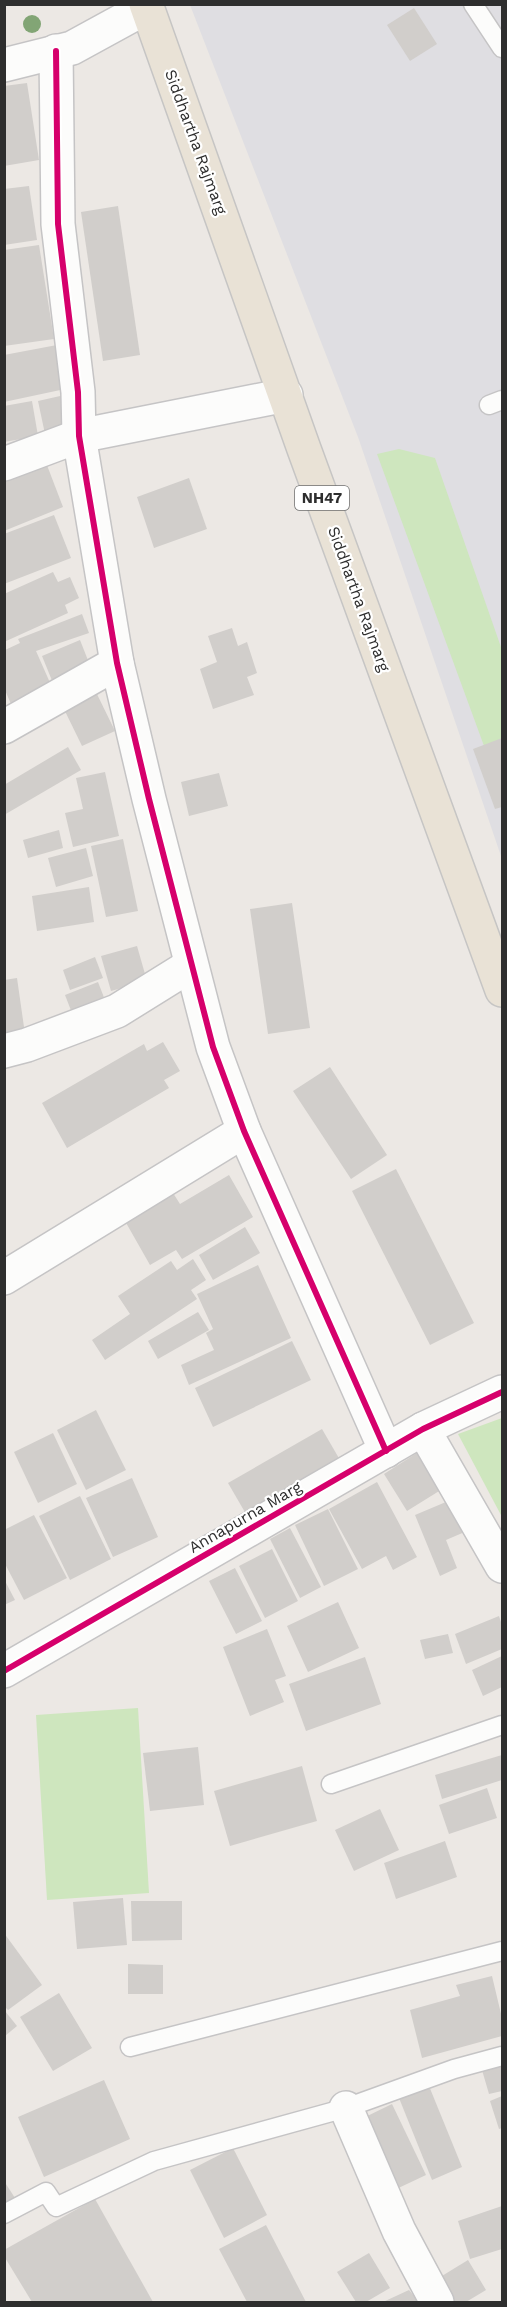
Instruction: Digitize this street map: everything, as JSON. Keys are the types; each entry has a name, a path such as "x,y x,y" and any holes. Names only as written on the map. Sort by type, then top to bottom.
{"highway":[{"name":"Siddhartha Rajmarg","path":"147,6 502,990"}],"street":[{"path":"4,65 72,48 147,6"},
{"path":"56,51 58,224 78,392 79,436 117,663 190,965 213,1047 244,1131 386,1451"},
{"path":"4,464 79,436 286,395"},
{"path":"4,727 117,663"},
{"path":"4,1051 27,1045 117,1011 190,965"},
{"path":"4,1278 244,1131"},
{"name":"Annapurna Marg","path":"4,1671 423,1429 502,1392"},
{"path":"423,1429 502,1566"},
{"path":"346,2108 399,2231 437,2302"}],"lane":[{"path":"473,4 502,48"},
{"path":"331,1784 502,1725"},
{"path":"130,2047 502,1951"},
{"path":"4,2214 46,2192 56,2206 154,2161 346,2108 454,2069 502,2056"}],"shaded area":[{"path":"190,5 502,5 502,859 358,437"}],"green space":[{"path":"399,449 435,458 502,650 502,795 377,454"},
{"path":"502,1418 502,1517 458,1434"},
{"path":"138,1708 149,1893 47,1900 36,1715"}],"building":[{"path":"414,8 437,44 410,61 387,25"},
{"path":"27,83 39,160 4,166 4,86"},
{"path":"29,186 37,240 4,245 4,189"},
{"path":"118,206 140,355 103,361 81,212"},
{"path":"39,245 54,339 4,346 4,250"},
{"path":"57,345 65,389 4,402 4,355"},
{"path":"69,394 77,427 45,434 38,401"},
{"path":"32,401 38,436 4,442 4,406"},
{"path":"45,460 63,507 4,531 4,477"},
{"path":"189,478 207,529 154,548 137,497"},
{"path":"54,515 71,558 4,584 4,534"},
{"path":"53,572 58,582 70,577 79,598 65,605 68,613 4,642 4,594"},
{"path":"82,614 89,633 36,651 51,685 11,704 5,690 5,650 20,643 18,639"},
{"path":"232,628 238,646 247,642 257,673 247,677 254,695 213,709 200,669 217,662 208,636"},
{"path":"80,640 93,673 55,688 42,656"},
{"path":"94,688 115,731 82,746 61,703"},
{"path":"502,738 502,807 495,809 473,749"},
{"path":"68,747 81,770 4,815 4,785"},
{"path":"105,772 119,836 73,847 65,813 83,809 76,778"},
{"path":"219,773 228,806 189,816 181,782"},
{"path":"59,830 63,848 28,858 23,840"},
{"path":"123,839 138,911 106,917 91,846"},
{"path":"86,848 93,876 56,887 48,858"},
{"path":"89,887 94,922 37,931 32,896"},
{"path":"292,903 310,1028 268,1034 250,909"},
{"path":"137,946 147,981 111,991 101,956"},
{"path":"95,957 103,978 70,990 63,970"},
{"path":"17,978 25,1034 4,1037 4,980"},
{"path":"98,982 105,1000 72,1013 65,995"},
{"path":"163,1042 180,1071 164,1080 169,1088 67,1148 42,1103 144,1044 147,1051"},
{"path":"330,1067 387,1155 351,1179 293,1091"},
{"path":"396,1169 474,1323 430,1345 352,1191"},
{"path":"229,1175 253,1217 182,1259 176,1250 150,1265 125,1221 173,1193 180,1204"},
{"path":"245,1227 260,1253 213,1280 199,1255"},
{"path":"193,1259 206,1280 191,1290 197,1299 105,1360 92,1340 130,1314 118,1296 171,1261 177,1270"},
{"path":"258,1265 291,1338 189,1385 181,1365 214,1350 206,1333 213,1329 197,1294"},
{"path":"198,1312 209,1330 158,1359 148,1341"},
{"path":"292,1341 311,1380 213,1427 195,1388"},
{"path":"96,1410 126,1470 86,1490 57,1430"},
{"path":"322,1429 340,1460 246,1514 228,1483"},
{"path":"53,1433 77,1484 38,1503 14,1452"},
{"path":"420,1451 444,1488 407,1511 384,1474"},
{"path":"132,1478 158,1537 113,1557 86,1498"},
{"path":"377,1482 417,1557 393,1570 386,1556 362,1569 329,1509"},
{"path":"80,1496 111,1559 70,1580 39,1516"},
{"path":"453,1499 467,1531 446,1540 457,1568 440,1576 415,1515"},
{"path":"328,1509 358,1569 324,1586 295,1525"},
{"path":"34,1515 67,1578 24,1600 4,1562 4,1530"},
{"path":"290,1528 321,1587 300,1598 270,1539"},
{"path":"272,1549 298,1601 265,1618 239,1566"},
{"path":"235,1568 262,1621 236,1634 209,1581"},
{"path":"4,1579 15,1600 4,1605"},
{"path":"338,1602 359,1648 308,1672 287,1626"},
{"path":"499,1616 502,1625 502,1649 466,1664 455,1634"},
{"path":"267,1629 286,1676 275,1680 284,1702 250,1716 223,1647"},
{"path":"448,1634 453,1653 425,1659 420,1640"},
{"path":"502,1656 502,1687 483,1696 472,1670"},
{"path":"365,1657 381,1704 306,1731 289,1684"},
{"path":"198,1747 204,1805 150,1811 143,1753"},
{"path":"502,1755 502,1780 442,1799 435,1775"},
{"path":"302,1766 317,1821 230,1846 214,1791"},
{"path":"487,1788 497,1818 449,1834 439,1805"},
{"path":"380,1809 399,1850 354,1871 335,1830"},
{"path":"445,1841 457,1877 396,1899 384,1863"},
{"path":"123,1898 127,1945 77,1949 73,1902"},
{"path":"131,1901 182,1901 182,1940 132,1941"},
{"path":"4,1933 42,1985 8,2010 4,2006"},
{"path":"128,1964 163,1965 163,1994 128,1994"},
{"path":"492,1976 502,2018 502,2036 422,2058 410,2010 460,1996 456,1985"},
{"path":"59,1993 92,2048 53,2071 20,2017"},
{"path":"5,2011 17,2026 5,2036"},
{"path":"502,2065 502,2091 489,2094 482,2070"},
{"path":"104,2080 130,2139 44,2177 18,2117"},
{"path":"429,2086 462,2167 432,2180 399,2098"},
{"path":"502,2096 502,2128 499,2129 490,2101"},
{"path":"392,2104 426,2175 390,2192 357,2121"},
{"path":"233,2148 267,2215 224,2238 190,2170"},
{"path":"4,2181 15,2198 4,2204"},
{"path":"95,2199 153,2302 32,2302 4,2256 4,2250"},
{"path":"502,2206 502,2249 470,2259 458,2221"},
{"path":"266,2225 306,2302 247,2302 219,2249"},
{"path":"369,2253 390,2288 366,2302 356,2302 337,2272"},
{"path":"468,2260 486,2290 466,2302 451,2302 437,2279"},
{"path":"409,2290 419,2302 383,2302"}],"cycle path":[{"path":"56,51 58,224 78,392 79,436 117,663 149,799 213,1047 244,1131 386,1451"},
{"path":"4,1671 423,1429 502,1392"}]}
